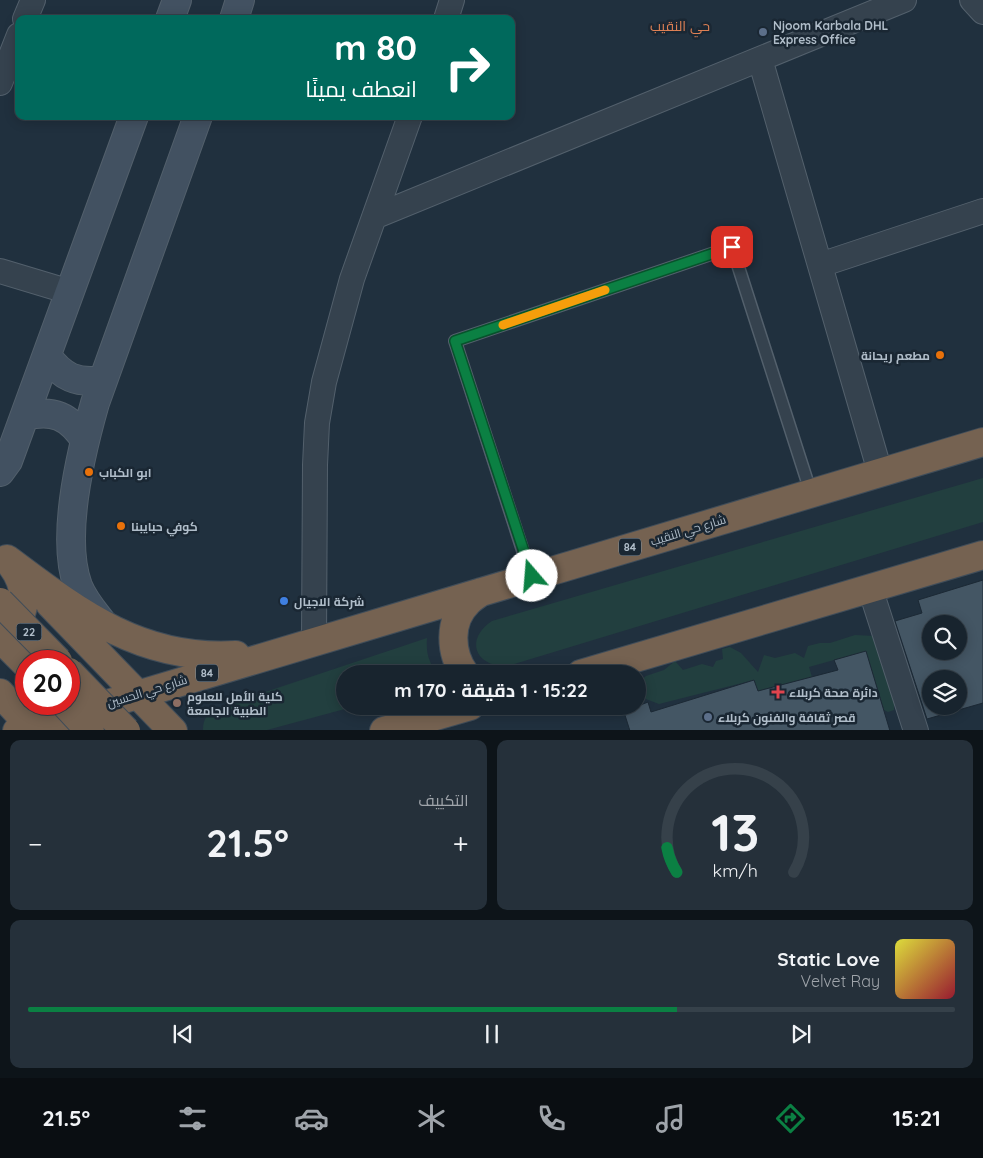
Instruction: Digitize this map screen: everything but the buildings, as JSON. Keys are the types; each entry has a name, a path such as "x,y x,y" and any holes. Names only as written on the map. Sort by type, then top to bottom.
{"highway":[{"name":"شارع حي النقيب","path":"277,652 983,442"},
{"path":"612,665 983,554"},
{"path":"3,556 51,592 104,625 142,643 180,653 220,656 277,652"},
{"path":"0,637 18,618 24,597 20,576 3,556"},
{"path":"3,556 173,730"},
{"path":"460,665 455,656 452,637 457,619 467,603 482,591"},
{"name":"22","path":"0,602 47,650"},
{"name":"22","path":"0,637 15,653"},
{"name":"شارع حي الحسين","path":"28,729 277,652"},
{"path":"80,683 126,730"},
{"path":"0,693 28,729"},
{"path":"76,715 90,730"},
{"path":"384,730 438,715"}],"main road":[{"path":"171,15 177,0"},
{"path":"235,15 240,0"},
{"path":"0,472 8,461 25,416 133,120"},
{"path":"104,625 81,593 74,575 72,553 74,505 84,440 197,120"},
{"path":"47,356 55,367 65,375 90,382 104,380"},
{"path":"25,416 39,413 60,416 77,428 84,440"}],"street":[{"path":"27,15 33,0"},
{"path":"447,15 452,0"},
{"path":"374,218 904,0"},
{"path":"972,0 983,12"},
{"path":"0,83 15,45"},
{"path":"760,59 880,472"},
{"path":"314,641 315,465 317,423 324,382 352,279 409,120"},
{"path":"820,265 983,211"},
{"path":"0,271 70,292"},
{"path":"870,588 916,730"}],"lane":[{"path":"532,576 455,341 732,247 811,493"}],"green space":[{"path":"983,478 983,522 511,665 490,663 483,659 478,652 476,645 478,637 483,629 492,621"},
{"path":"855,635 874,636 894,699 894,710 888,712 884,710 866,651 809,667 812,677 758,691 754,680 659,704 646,699 646,676 664,670 675,661 683,670 702,664 713,667 716,661 723,659 722,649 730,647 741,653 758,672 764,655 775,658 795,653 804,658 808,646 830,643"},
{"path":"427,638 428,657 432,665 346,665"},
{"path":"336,668 336,711 267,730 203,730 207,717 217,708"}],"slow traffic":[{"path":"503,325 605,290"}],"place":[{"name":"Njoom Karbala DHL Express Office","path":"763,32"},
{"name":"مطعم ريحانة","path":"940,355"},
{"name":"ابو الكباب","path":"89,472"},
{"name":"كوفي حبايبنا","path":"121,526"},
{"name":"شركة الاجيال","path":"284,601"},
{"name":"دائرة صحة كربلاء","path":"778,692"},
{"name":"كلية الأمل للعلوم الطبية الجامعة","path":"177,703"},
{"name":"قصر ثقافة والفنون كربلاء","path":"708,717"}],"district":[{"name":"حي النقيب","path":"680,26"}],"route":[{"path":"532,576 455,341 732,247"}]}
